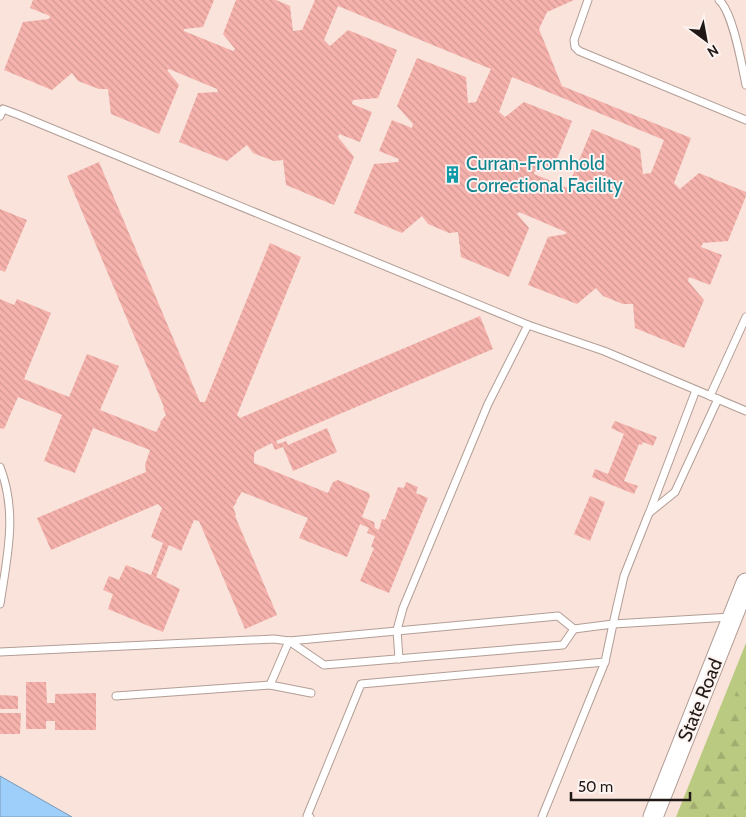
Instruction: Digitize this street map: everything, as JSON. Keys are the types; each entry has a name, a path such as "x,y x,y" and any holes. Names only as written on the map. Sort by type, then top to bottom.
{"main road":[{"name":"State Road","path":"653,817 746,583"}],"lane":[{"path":"588,0 574,40 575,47 579,51 746,120"},
{"path":"719,0 726,9 744,63 746,85"},
{"path":"1,111 528,325 604,351 746,411"},
{"path":"710,396 746,317"},
{"path":"399,659 397,630 403,608 472,440 496,387 528,325"},
{"path":"542,817 605,662 624,576 650,513 696,390"},
{"path":"650,513 675,492 718,399"},
{"path":"0,467 8,492 11,533 0,604"},
{"path":"0,652 274,639 289,641 558,616 574,629"},
{"path":"289,641 324,665 562,645 574,629 613,624 733,617"},
{"path":"270,684 289,641"},
{"path":"310,817 307,816 360,684 605,662"},
{"path":"116,696 270,684 311,693"}],"green space":[{"path":"746,643 746,817 676,817"},
{"path":"746,668 746,817 685,817"}],"water":[{"path":"0,776 72,817 0,817"}],"building":[{"name":"Curran-Fromhold Correctional Facility","path":"33,0 214,0 203,27 184,29 184,31 233,51 235,49 223,34 236,0 276,0 290,6 293,31 302,30 315,0 574,0 547,12 539,29 562,86 691,138 674,183 680,189 699,173 746,192 746,196 728,241 703,243 701,247 722,255 710,285 689,277 688,281 704,300 684,348 635,328 633,304 623,304 603,296 596,288 577,304 528,285 548,237 566,234 566,232 519,212 517,214 529,228 509,277 461,257 458,232 449,233 428,224 422,216 402,233 354,213 374,164 398,162 399,159 379,151 392,120 412,128 413,124 397,106 417,58 466,77 468,103 476,102 491,69 338,6 324,40 330,46 348,30 397,50 378,98 353,100 352,104 372,112 360,142 339,134 338,137 354,157 334,205 286,185 283,160 274,161 253,153 247,145 227,161 179,142 198,93 218,92 217,89 169,69 167,70 179,85 159,134 111,114 108,89 99,89 78,81 72,73 52,90 4,70 23,22 49,19 50,16 30,8","holes":["512,77 664,140 651,173 643,174 640,149 592,129 572,177 584,192 583,194 534,174 534,172 553,169 572,121 524,102 505,117 499,112"]},
{"path":"99,162 200,402 205,402 270,243 301,257 237,415 240,418 480,316 493,349 276,441 278,444 286,441 288,445 327,428 337,452 293,471 283,447 275,450 272,443 256,451 254,454 254,463 328,493 333,482 338,480 369,493 370,496 362,517 374,522 375,528 379,530 382,519 385,520 398,487 404,488 406,482 418,487 416,493 428,498 389,593 360,581 374,548 371,547 375,536 367,533 369,528 360,524 347,557 299,538 308,518 242,492 233,507 235,516 277,615 245,629 199,521 194,520 181,551 169,545 156,577 180,589 163,632 108,609 113,594 103,590 109,576 119,580 126,565 151,575 163,543 151,537 162,508 158,504 51,550 37,518 146,472 145,465 150,450 93,428 75,473 44,461 62,415 18,397 4,429 0,428 0,299 14,305 17,299 51,313 24,379 69,397 87,354 119,366 100,410 156,432 160,422 166,415 67,176"},
{"path":"0,209 27,220 5,272 0,270"},
{"path":"615,421 657,437 653,446 643,442 642,445 639,444 624,481 638,486 634,494 592,477 595,469 608,474 624,434 611,428"},
{"path":"590,496 605,502 590,541 574,534"},
{"path":"26,682 46,682 47,703 55,703 55,694 96,693 96,730 55,730 55,721 46,721 46,729 26,729"},
{"path":"0,695 18,696 18,709 0,709"},
{"path":"0,713 21,713 20,734 0,734"}],"place":[{"name":"Curran-Fromhold Correctional Facility","path":"452,174"}]}
